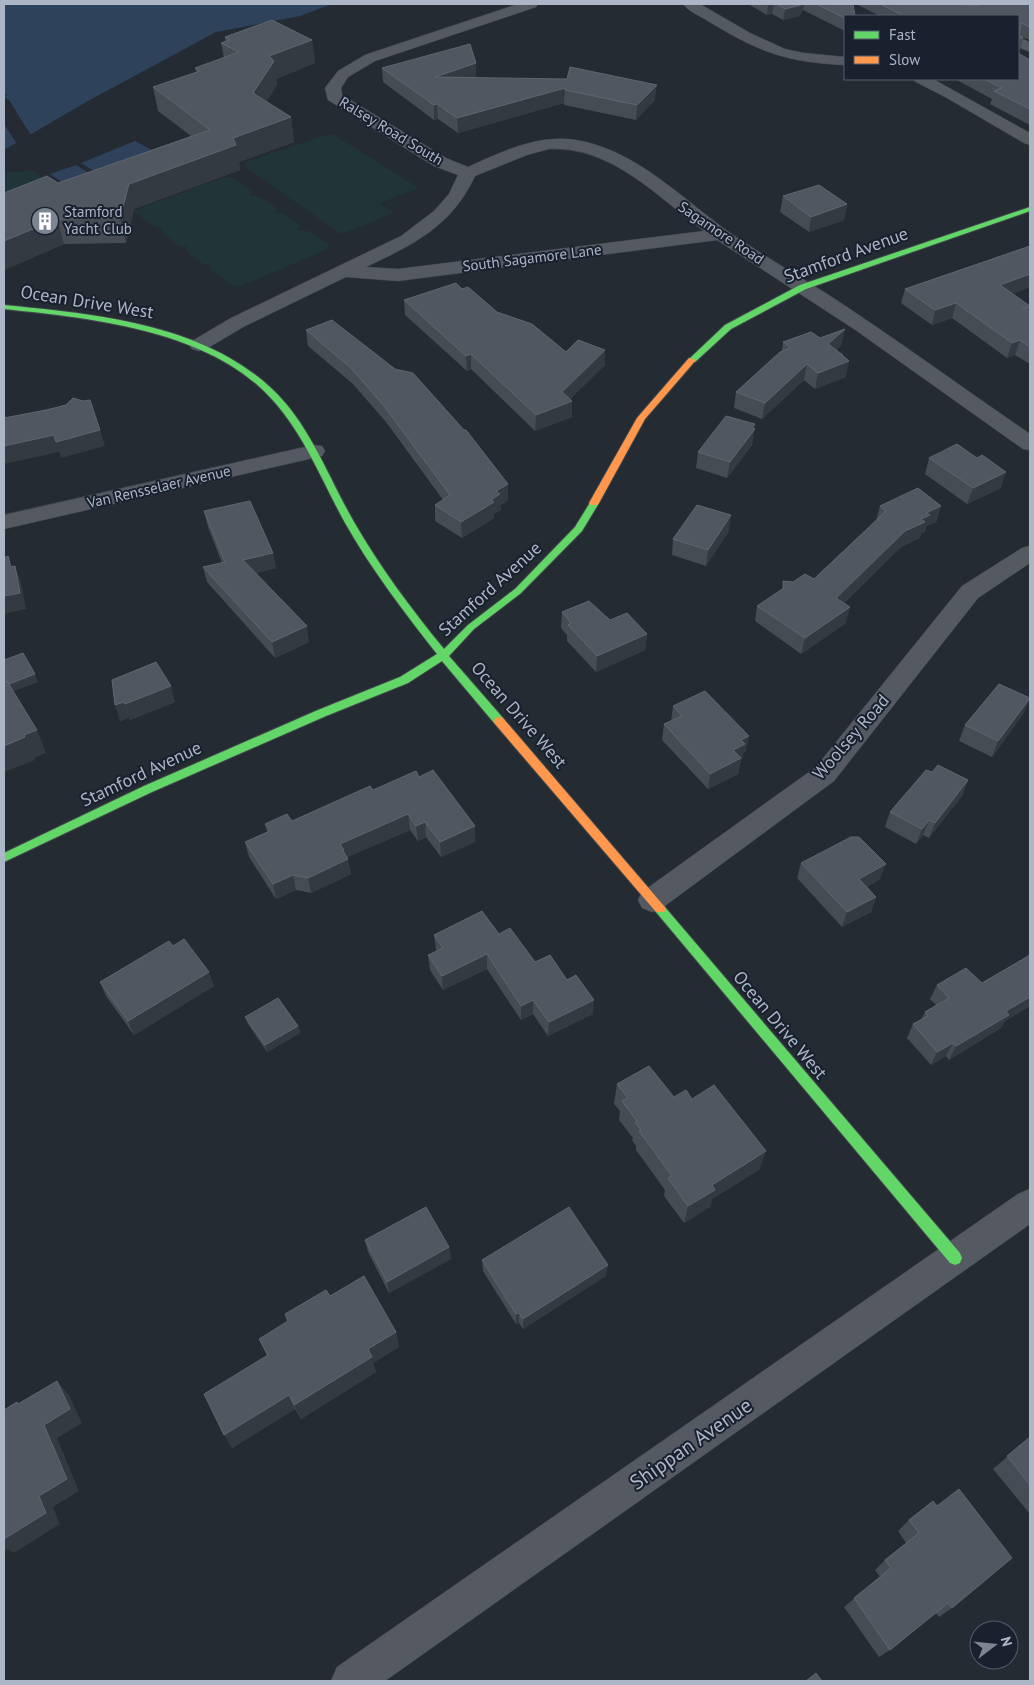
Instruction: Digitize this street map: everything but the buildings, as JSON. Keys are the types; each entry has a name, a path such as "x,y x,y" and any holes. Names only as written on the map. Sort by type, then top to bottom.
{"street":[{"name":"Ralsey Road South","path":"468,173 440,162 334,97 333,88 343,74 370,58 531,4"},
{"path":"690,4 760,44 780,52 803,57 844,61"},
{"path":"1019,42 1030,48"},
{"path":"923,80 952,94 1030,140"},
{"name":"Sagamore Road","path":"468,173 536,147 557,143 575,144 600,150 623,163 720,234 803,287 1030,444"},
{"path":"199,345 238,322 407,240 440,215 456,196 468,173"},
{"name":"Stamford Avenue","path":"4,858 148,789 322,713 404,680 444,655 471,627 518,591 579,529 641,418 688,363 728,327 803,287 1030,209"},
{"name":"South Sagamore Lane","path":"344,271 398,275 720,234"},
{"name":"Ocean Drive West","path":"4,306 108,320 156,331 199,345 237,366 264,387 288,412 314,451 361,542 444,655 955,1258"},
{"name":"Van Rensselaer Avenue","path":"4,522 314,451"},
{"name":"Woolsey Road","path":"652,900 825,774 970,592 1030,553"},
{"name":"Shippan Avenue","path":"351,1681 1030,1205"}],"green space":[{"path":"326,135 334,135 419,188 380,203 394,213 341,234 244,166 246,162"},
{"path":"33,170 40,176 81,192 4,220 4,173"},
{"path":"222,178 233,178 252,192 250,196 259,196 276,208 275,213 283,213 300,225 299,230 308,231 329,245 326,250 241,286 231,285 210,269 211,265 203,264 186,251 187,246 179,246 162,232 163,228 155,227 133,211"}],"water":[{"path":"4,4 332,4 300,16 216,32 88,101 4,150"},
{"path":"135,141 159,154 104,177 81,163"},
{"path":"76,165 98,179 72,189 50,174"}],"pier":[{"path":"4,97 9,100 32,137 22,143 17,144 4,124"}],"traffic: fast":[{"path":"692,360 728,327 803,287 1030,209"},
{"path":"4,307 100,319 162,333 221,357 249,374 268,390 300,430 361,542 409,612 499,721"},
{"path":"4,858 148,789 322,713 404,680 444,655 471,627 518,591 579,529 594,503"},
{"path":"660,909 955,1258"}],"traffic: slow":[{"path":"594,503 641,418 692,360"},
{"path":"499,721 660,909"}],"place":[{"name":"Stamford Yacht Club","path":"45,221"}]}
